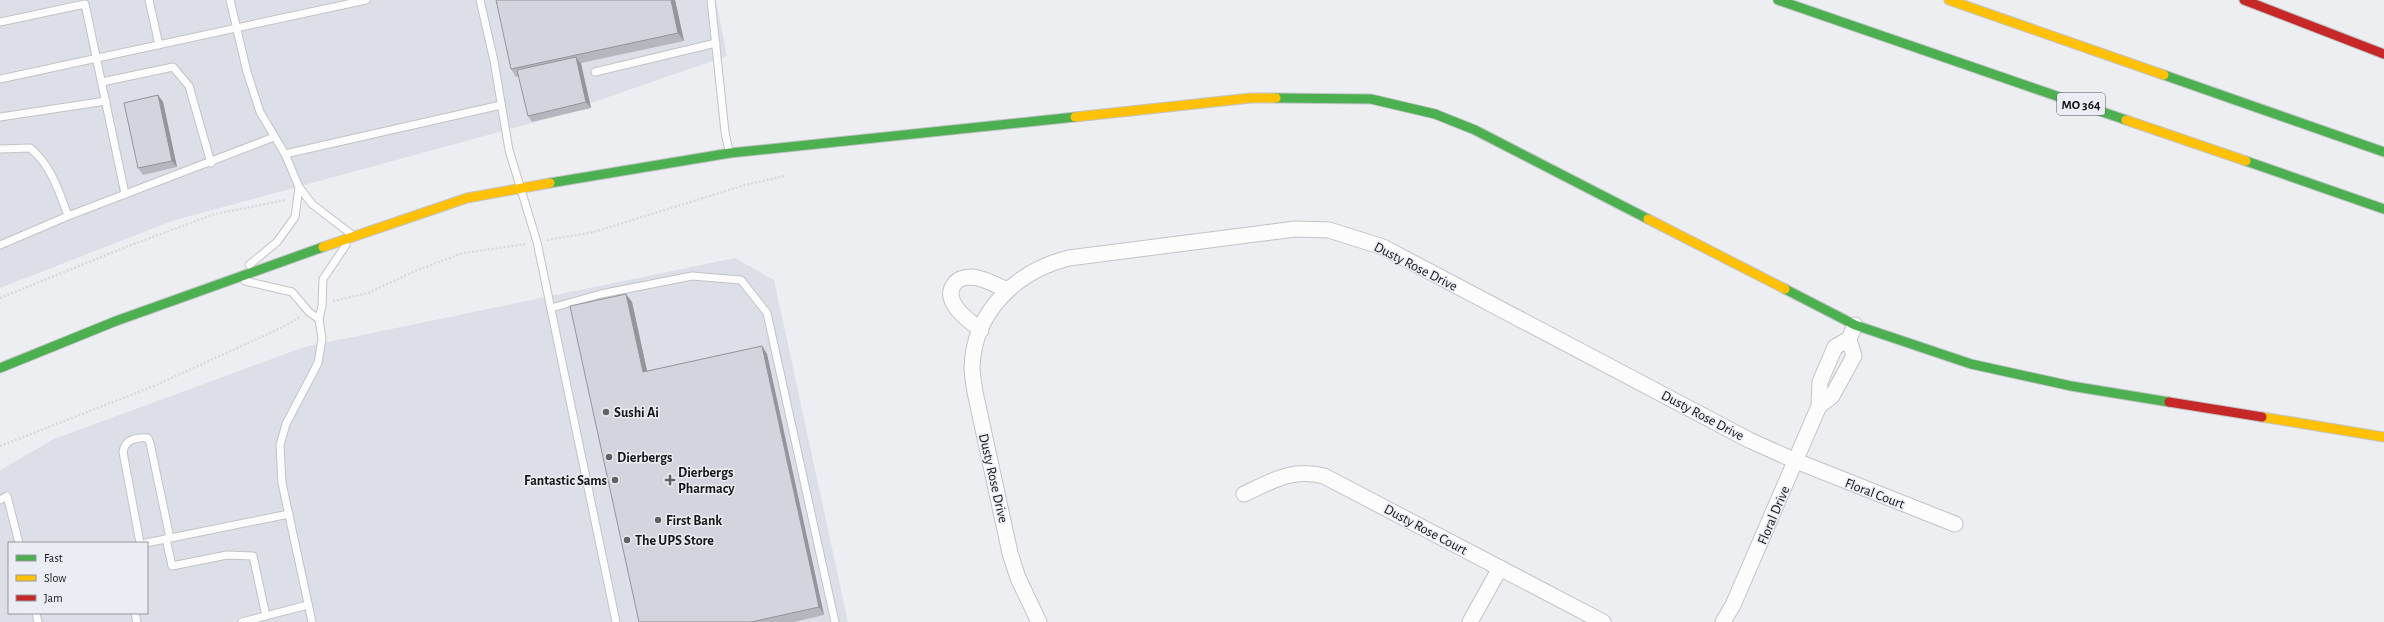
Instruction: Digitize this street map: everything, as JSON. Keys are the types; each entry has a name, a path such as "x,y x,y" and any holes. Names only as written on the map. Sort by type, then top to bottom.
{"main road":[{"name":"MO 364","path":"1778,0 2384,210"},
{"path":"1949,0 2384,152"},
{"path":"2244,0 2384,54"},
{"path":"0,368 116,321 232,278 468,198 730,153 1251,98 1371,99 1435,114 1475,130 1855,325 1971,364 2055,382 2384,437"}],"street":[{"name":"Dusty Rose Drive","path":"1039,622 1018,578 1010,553 975,392 972,368 976,342 986,318 1007,290 1029,272 1047,263 1069,258 1295,229 1329,230 1383,247 1749,440 1796,461"},
{"path":"981,330 956,308 951,291 954,284 960,279 970,277 981,279 1007,290"},
{"path":"1849,339 1855,325"},
{"name":"Floral Drive","path":"1723,622 1734,605 1819,406 1820,382 1835,347 1849,339 1854,356 1832,396 1819,406"},
{"name":"Floral Court","path":"1796,461 1955,524"},
{"name":"Dusty Rose Court","path":"1244,494 1282,477 1308,472 1324,476 1603,622"},
{"path":"1470,622 1500,568"}],"lane":[{"path":"148,0 159,45"},
{"path":"230,0 247,72 258,105 274,137 285,154 299,187 312,204 353,236 323,279 322,306 319,319 322,339 318,363 286,424 280,445 280,472 312,622"},
{"path":"0,79 366,0"},
{"path":"480,0 509,150 537,242 616,622"},
{"path":"711,0 725,132 730,153"},
{"path":"0,22 85,2 125,194"},
{"path":"594,72 716,43"},
{"path":"102,82 173,68 189,86 211,163"},
{"path":"0,117 106,101"},
{"path":"285,154 501,105"},
{"path":"0,245 68,216 211,163 274,137"},
{"path":"0,149 30,148 42,158 56,184 68,216"},
{"path":"232,278 277,242 295,217 299,187"},
{"path":"551,308 601,294 692,276 742,280 767,313 835,622"},
{"path":"232,278 274,286 292,292 308,312 319,319"},
{"path":"140,542 123,452 124,445 129,440 148,438 168,538 172,566 226,556 253,556 266,616"},
{"path":"0,500 7,496 19,542"},
{"path":"148,543 289,514"},
{"path":"242,622 308,605"}],"path":[{"path":"322,306 330,302 368,294 422,268 463,253 594,232 745,186 784,176"},
{"path":"0,298 131,245 214,214 287,200 299,187"},
{"path":"0,446 154,386 283,327 308,312"}],"shaded area":[{"path":"0,0 716,0 727,56 536,122 172,221 0,288"},
{"path":"735,258 774,280 848,622 0,622 0,470 54,439 304,347"}],"building":[{"path":"496,0 671,0 678,33 511,69"},
{"path":"576,57 586,102 528,116 517,70"},
{"path":"158,95 172,161 138,168 124,103"},
{"path":"626,294 643,372 762,346 819,607 751,622 639,622 570,306"}],"traffic: fast":[{"path":"1778,0 2126,120"},
{"path":"2164,75 2384,152"},
{"path":"1276,98 1371,99 1435,114 1475,130 1648,219"},
{"path":"550,183 730,153 1075,117"},
{"path":"2246,161 2384,209"},
{"path":"0,368 116,321 323,247"},
{"path":"1785,289 1855,325 1971,364 2071,386 2169,402"}],"traffic: slow":[{"path":"1949,0 2164,75"},
{"path":"1075,117 1251,98 1276,98"},
{"path":"2126,120 2246,161"},
{"path":"323,247 467,198 550,183"},
{"path":"1648,219 1785,289"},
{"path":"2262,417 2384,437"}],"traffic: jam":[{"path":"2244,0 2384,54"},
{"path":"2169,402 2262,417"}],"place":[{"name":"Sushi Ai","path":"606,412"},
{"name":"Dierbergs","path":"609,457"},
{"name":"Fantastic Sams","path":"615,480"},
{"name":"Dierbergs Pharmacy","path":"670,480"},
{"name":"First Bank","path":"658,520"},
{"name":"The UPS Store","path":"627,540"}]}
